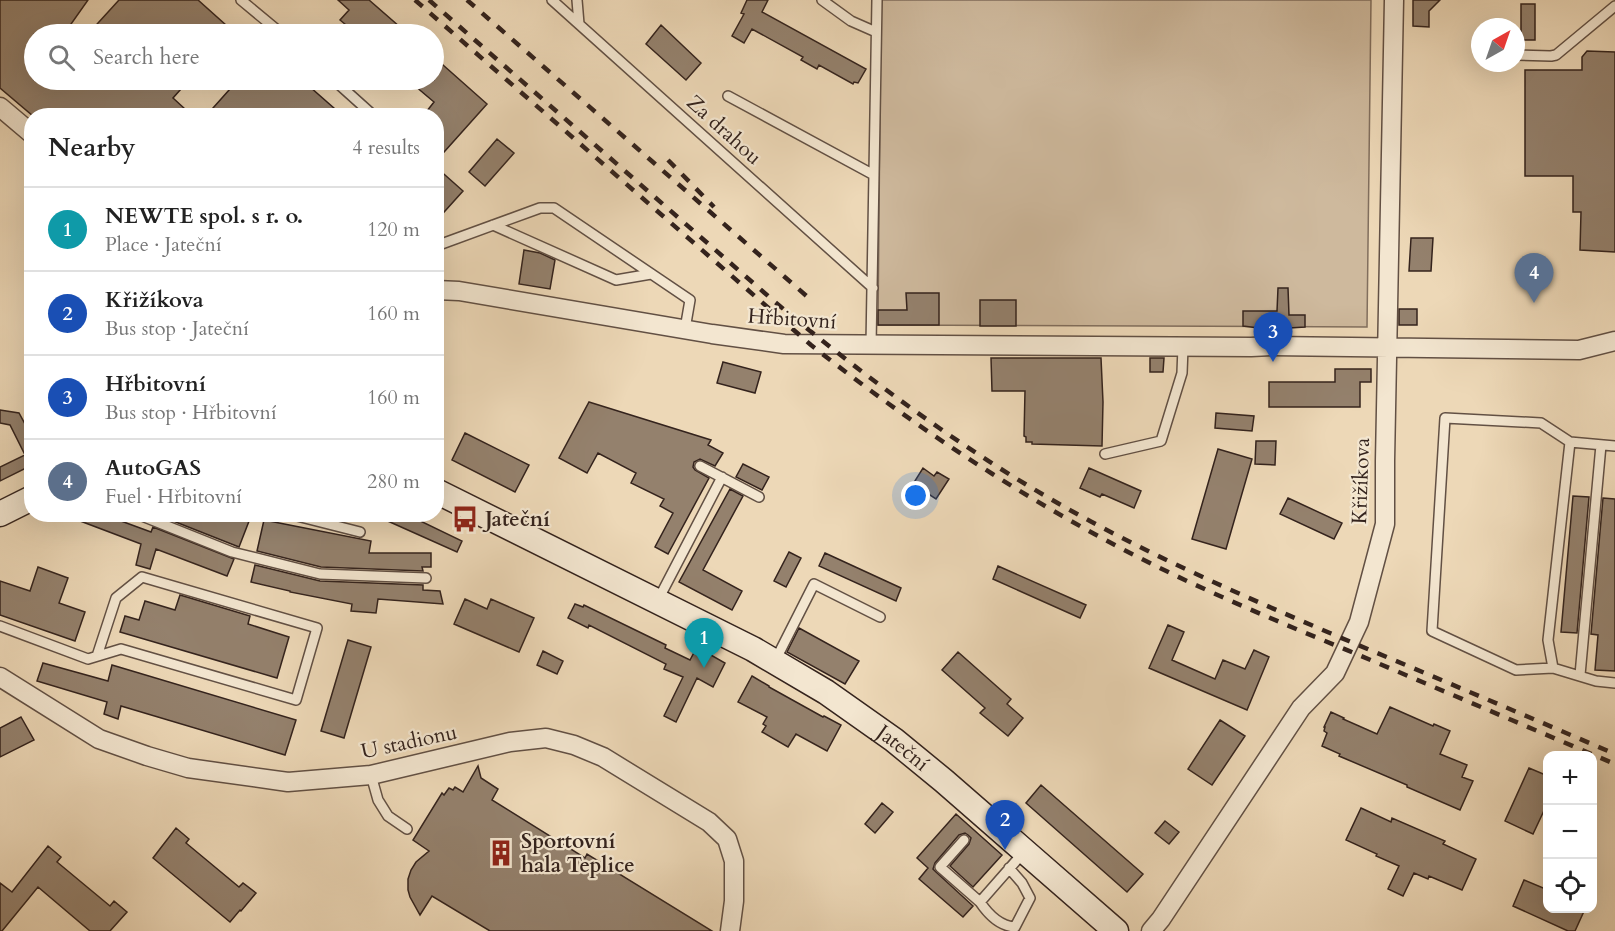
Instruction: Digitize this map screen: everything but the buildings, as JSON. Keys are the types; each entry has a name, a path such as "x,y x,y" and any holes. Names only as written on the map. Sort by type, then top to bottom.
{"main road":[{"name":"Jateční","path":"444,495 753,649 826,692 894,740 944,781 1017,860 1116,931"},
{"path":"0,514 24,502"}],"street":[{"name":"Křižíkova","path":"1152,931 1301,708 1335,673 1359,622 1385,524 1384,461 1394,0"},
{"path":"0,107 24,127"},
{"name":"Hřbitovní","path":"444,290 772,343 1579,350 1615,341"},
{"name":"U stadionu","path":"0,677 99,739 188,768 288,782 371,775 510,742 546,738 574,745 603,757 709,822 727,839 734,861 734,902 730,931"}],"lane":[{"path":"241,0 270,24"},
{"name":"Za drahou","path":"552,0 873,288"},
{"path":"577,0 579,24"},
{"path":"822,0 851,21 876,32"},
{"path":"871,345 877,0"},
{"path":"1525,55 1556,55 1615,6"},
{"path":"345,90 365,108"},
{"path":"728,96 874,175"},
{"path":"444,243 540,208 554,208 690,300 685,329"},
{"path":"493,225 616,280 651,274"},
{"path":"1105,454 1161,441 1182,373 1183,347"},
{"path":"1615,446 1570,442 1541,423 1445,418 1432,632 1516,670 1554,668 1596,681 1615,682"},
{"path":"1554,668 1548,640 1570,442"},
{"path":"1580,675 1601,445"},
{"path":"700,466 759,497"},
{"path":"657,601 722,477"},
{"path":"157,522 232,552 320,574 426,579"},
{"path":"321,522 360,532"},
{"path":"0,626 88,659 121,649 296,700 317,628 142,577 116,598 97,656"},
{"path":"775,662 814,585 880,617"},
{"path":"371,775 378,801 388,816 407,829"},
{"path":"964,840 940,867 980,902 987,913 1007,926 1015,927 1030,898 1022,883 1017,860"},
{"path":"980,902 1017,860"}],"shaded area":[{"path":"881,0 1371,0 1367,327 878,325"}],"railway":[{"path":"415,0 443,24"},
{"path":"429,0 775,302 913,410 1023,483 1133,544 1207,579 1615,754"},
{"path":"467,0 810,299"},
{"path":"444,25 811,345 927,431 1007,483 1132,554 1187,581 1615,764"},
{"path":"668,160 714,207"}],"place":[{"name":"AutoGAS","path":"1534,303"},
{"name":"Hřbitovní","path":"1273,362"},
{"name":"Jateční","path":"465,519"},
{"name":"NEWTE spol. s r. o.","path":"704,668"},
{"name":"Křižíkova","path":"1005,850"},
{"name":"Sportovní hala Teplice","path":"501,853"}]}
